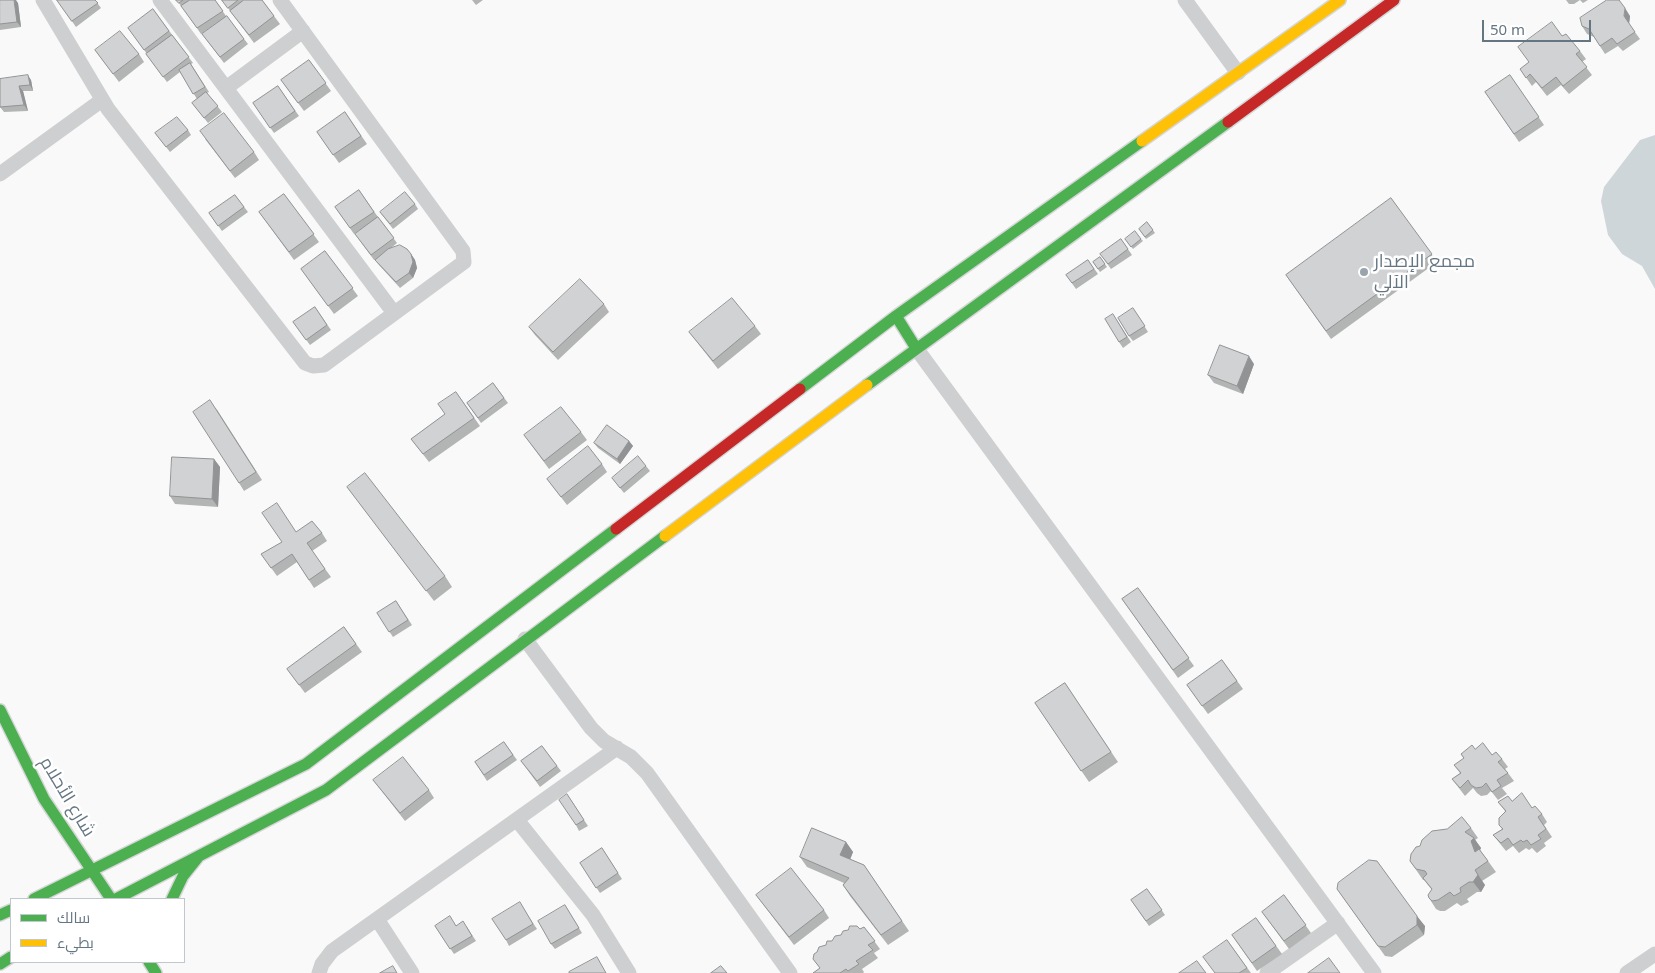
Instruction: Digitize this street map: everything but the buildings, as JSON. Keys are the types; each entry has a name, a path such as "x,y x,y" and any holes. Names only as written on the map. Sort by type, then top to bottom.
{"main road":[{"path":"36,898 306,764 413,689 896,316 1340,0"},
{"path":"118,898 326,790 426,708 525,639 916,348 1394,0"},
{"path":"896,316 916,348"},
{"name":"شارع الأحلام","path":"0,710 44,799 110,898"},
{"path":"172,898 183,876 199,856"}],"street":[{"path":"43,0 102,100 305,363 313,366 324,365 464,262 463,251 280,0"},
{"path":"160,0 394,313"},
{"path":"1185,0 1238,74"},
{"path":"226,88 303,32"},
{"path":"0,174 102,100"},
{"path":"916,348 1374,973"},
{"path":"525,639 591,728 604,741 631,757 647,773 790,973"},
{"path":"319,973 322,964 332,951 617,748"},
{"path":"517,820 593,915 629,973"},
{"path":"377,919 412,973"},
{"path":"1267,973 1338,923"},
{"path":"1627,973 1655,954"}],"shaded area":[{"path":"1655,135 1655,289 1642,266 1622,254 1608,235 1601,201 1604,187 1640,140"}],"traffic: fast":[{"path":"867,385 1228,122"},
{"path":"800,389 896,316 1142,141"},
{"path":"896,316 916,348"},
{"path":"36,898 306,764 616,529"},
{"path":"118,898 326,790 665,536"},
{"path":"0,710 44,799 110,898"},
{"path":"172,898 183,876 199,856"},
{"path":"0,915 10,910"},
{"path":"0,964 10,958"},
{"path":"150,963 156,973"}],"traffic: slow":[{"path":"1142,141 1340,0"},
{"path":"665,536 867,385"}],"traffic: jam":[{"path":"1228,122 1394,0"},
{"path":"616,529 800,389"}],"place":[{"name":"مجمع الإصدار الآلي","path":"1364,272"}]}
